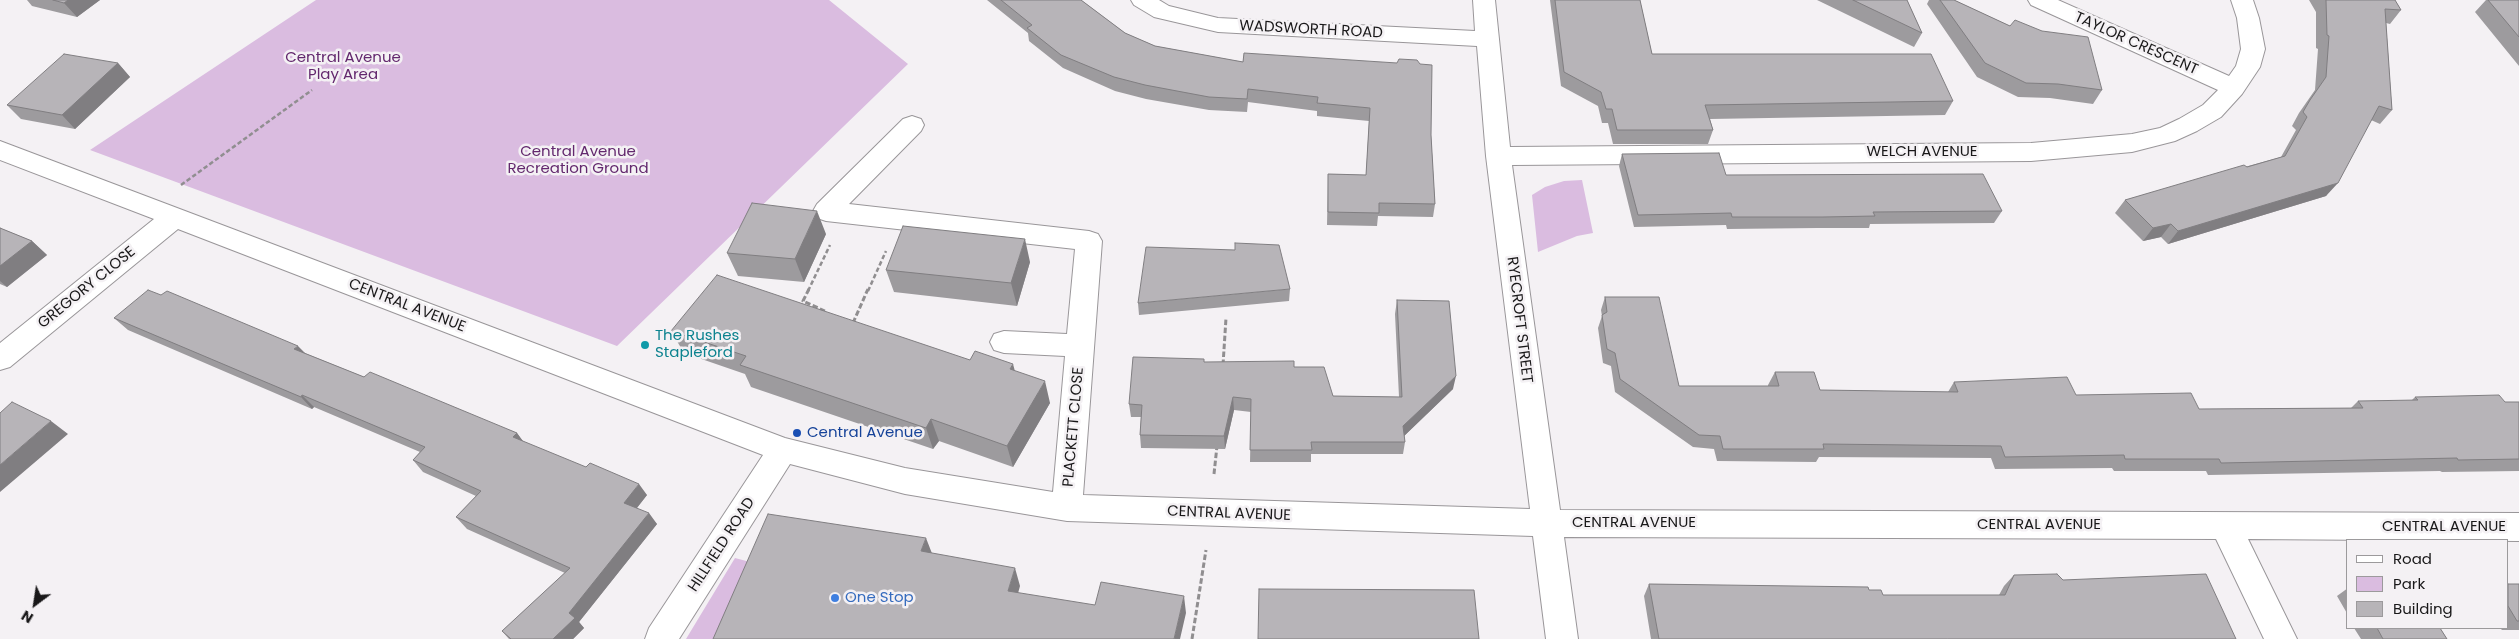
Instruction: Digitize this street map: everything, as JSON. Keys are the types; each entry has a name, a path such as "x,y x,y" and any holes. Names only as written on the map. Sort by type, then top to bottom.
{"street":[{"name":"WADSWORTH ROAD","path":"1142,0 1162,12 1218,25 1486,39"},
{"name":"RYECROFT STREET","path":"1484,0 1498,156 1545,523 1562,639"},
{"name":"TAYLOR CRESCENT","path":"2039,0 2234,88"},
{"name":"WELCH AVENUE","path":"1498,156 2031,152 2094,148 2132,143 2166,135 2212,112 2234,88 2248,67 2253,49 2248,18 2242,0"},
{"path":"900,219 826,210 912,125"},
{"name":"CENTRAL AVENUE","path":"0,150 783,450 905,480 1067,508 1545,523 2519,527"},
{"name":"GREGORY CLOSE","path":"0,359 163,212"},
{"name":"PLACKETT CLOSE","path":"900,219 1089,241 1082,346 1067,508"},
{"name":"PLACKETT CLOSE","path":"1004,342 1082,346"},
{"name":"HILLFIELD ROAD","path":"661,639 783,450"},
{"path":"2226,526 2281,639"}],"path":[{"path":"163,212 312,90"},
{"path":"828,313 803,301 845,213"},
{"path":"852,324 900,219"},
{"path":"1223,367 1226,318"},
{"path":"844,320 861,328"},
{"path":"1192,639 1211,513 1217,445"}],"green space":[{"name":"Central Avenue Recreation Ground","path":"316,0 829,0 908,64 617,346 90,150"},
{"path":"1582,180 1593,233 1577,236 1538,252 1532,195 1545,187 1564,181"},
{"path":"735,558 750,562 732,639 686,639"}],"building":[{"path":"53,0 68,0 64,3"},
{"path":"1001,0 1081,0 1125,33 1155,46 1243,62 1244,53 1397,63 1399,59 1417,60 1420,64 1432,65 1431,135 1435,204 1379,203 1379,213 1328,212 1328,174 1366,175 1370,108 1317,103 1318,97 1248,89 1247,99 1209,97 1114,77 1061,55 1027,28 1032,25"},
{"path":"1555,0 1640,0 1652,54 1931,54 1953,101 1705,105 1713,130 1617,130 1612,109 1606,109 1601,92 1564,72"},
{"path":"1853,0 1907,0 1922,33"},
{"path":"1940,0 1954,0 2010,26 2015,20 2042,31 2088,37 2102,90 2058,84 2026,83 1985,63"},
{"path":"2326,0 2395,0 2401,10 2385,9 2392,110 2379,106 2338,183 2178,231 2171,224 2153,228 2125,200 2244,165 2247,167 2285,156 2307,117 2303,112 2326,77 2329,36 2327,35"},
{"path":"2488,0 2519,0 2519,37"},
{"path":"64,54 118,63 62,115 7,105"},
{"path":"1719,153 1726,175 1983,174 2002,211 1873,212 1875,216 1823,217 1732,217 1731,213 1638,215 1622,154"},
{"path":"752,203 817,211 795,259 727,253"},
{"path":"903,226 1025,239 1011,283 886,270"},
{"path":"0,228 32,241 0,266"},
{"path":"1235,243 1279,245 1290,289 1138,303 1146,247 1235,250"},
{"path":"717,275 970,360 975,351 1013,364 1010,369 1045,381 1007,446 931,419 926,428 740,365 746,356 671,331"},
{"path":"148,290 161,295 167,291 298,346 294,349 364,377 370,372 517,433 513,437 586,467 590,463 639,484 624,503 649,513 569,613 575,618 553,639 511,639 502,631 570,568 456,517 481,491 413,460 425,447 114,318"},
{"path":"1605,297 1659,297 1679,386 1779,386 1775,372 1814,372 1820,390 1958,392 1954,382 2067,377 2076,395 2191,393 2199,409 2363,408 2358,401 2418,400 2415,397 2499,395 2505,402 2519,402 2519,459 2458,460 2457,458 2221,463 2219,459 2125,459 2124,455 2005,457 2001,446 1823,444 1824,449 1723,449 1720,436 1699,435 1620,379 1615,353 1607,349 1602,315 1607,312"},
{"path":"1397,300 1449,301 1456,376 1403,426 1405,442 1311,442 1312,450 1250,450 1251,399 1233,397 1224,436 1140,435 1142,405 1129,404 1133,357 1204,359 1204,362 1294,361 1294,367 1324,367 1333,396 1402,397"},
{"path":"12,402 51,421 0,465 0,413"},
{"path":"768,514 926,538 921,551 1015,568 1008,591 1095,605 1101,582 1184,596 1174,639 713,639"},
{"path":"2057,574 2063,580 2206,574 2236,639 1659,639 1649,584 1868,587 1869,590 1881,590 1883,595 2005,595 2014,575"},
{"path":"2509,584 2519,584 2519,621 2517,621 2509,608"},
{"path":"1259,589 1474,590 1479,639 1258,639"},
{"path":"2378,629 2441,629 2447,639 2383,639"}],"place":[{"name":"The Rushes Stapleford","path":"645,345"},
{"name":"Central Avenue","path":"797,433"},
{"name":"One Stop","path":"835,598"}],"park label":[{"name":"Central Avenue Play Area","path":"343,66"}]}
